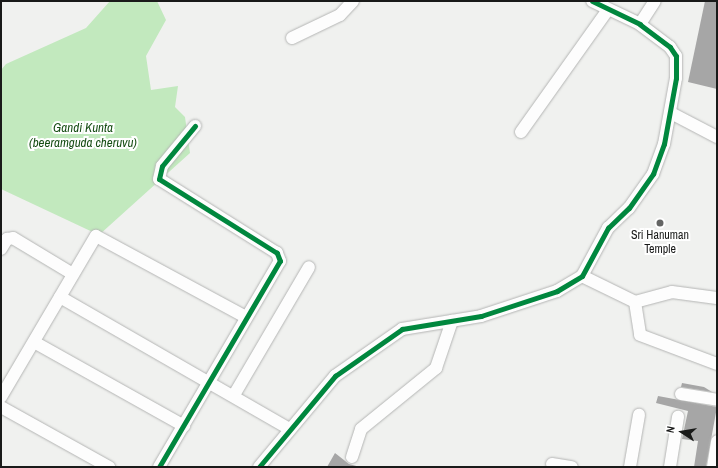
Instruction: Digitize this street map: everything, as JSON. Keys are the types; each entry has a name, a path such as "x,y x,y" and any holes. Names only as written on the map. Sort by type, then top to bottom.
{"street":[{"path":"292,38 340,15 354,1"},
{"path":"259,467 335,376 402,329 480,316 557,291 582,276 608,228 629,208 653,174 671,113 676,56 640,24 607,11 592,1"},
{"path":"640,24 655,1"},
{"path":"521,132 607,11"},
{"path":"671,113 717,137"},
{"path":"159,467 210,381 280,256 159,179 162,166 195,126"},
{"path":"1,397 94,237 99,235 246,317"},
{"path":"1,249 7,239 12,238 73,274"},
{"path":"234,395 309,267"},
{"path":"582,276 635,302 672,292 717,298"},
{"path":"60,297 210,381 290,429"},
{"path":"635,302 640,335 717,364"},
{"path":"352,457 360,428 436,368 452,320"},
{"path":"34,342 184,426"},
{"path":"681,394 717,400"},
{"path":"1,407 109,467"},
{"path":"630,467 639,415"},
{"path":"670,467 678,417"},
{"path":"713,467 717,441"},
{"path":"552,464 572,467"}],"water":[{"name":"Gandi Kunta (beeramguda cheruvu)","path":"110,1 157,1 166,20 146,56 151,90 178,86 175,107 185,117 190,153 99,235 1,189 1,70 6,64 86,28"}],"building":[{"path":"705,1 717,1 717,89 688,82"},
{"path":"682,383 704,387 712,392 681,387"},
{"path":"658,396 717,407 706,467 694,467 698,441 682,439 688,411 656,403"},
{"path":"335,453 349,464 360,467 327,467"}],"cycle path":[{"path":"259,467 335,376 402,329 481,316 557,291 582,276 608,228 629,208 653,174 664,144 676,78 676,56 670,47 640,24 592,1"},
{"path":"159,467 280,261 277,253 159,179 162,166 195,126"}],"place":[{"name":"Sri Hanuman Temple","path":"660,223"}]}
